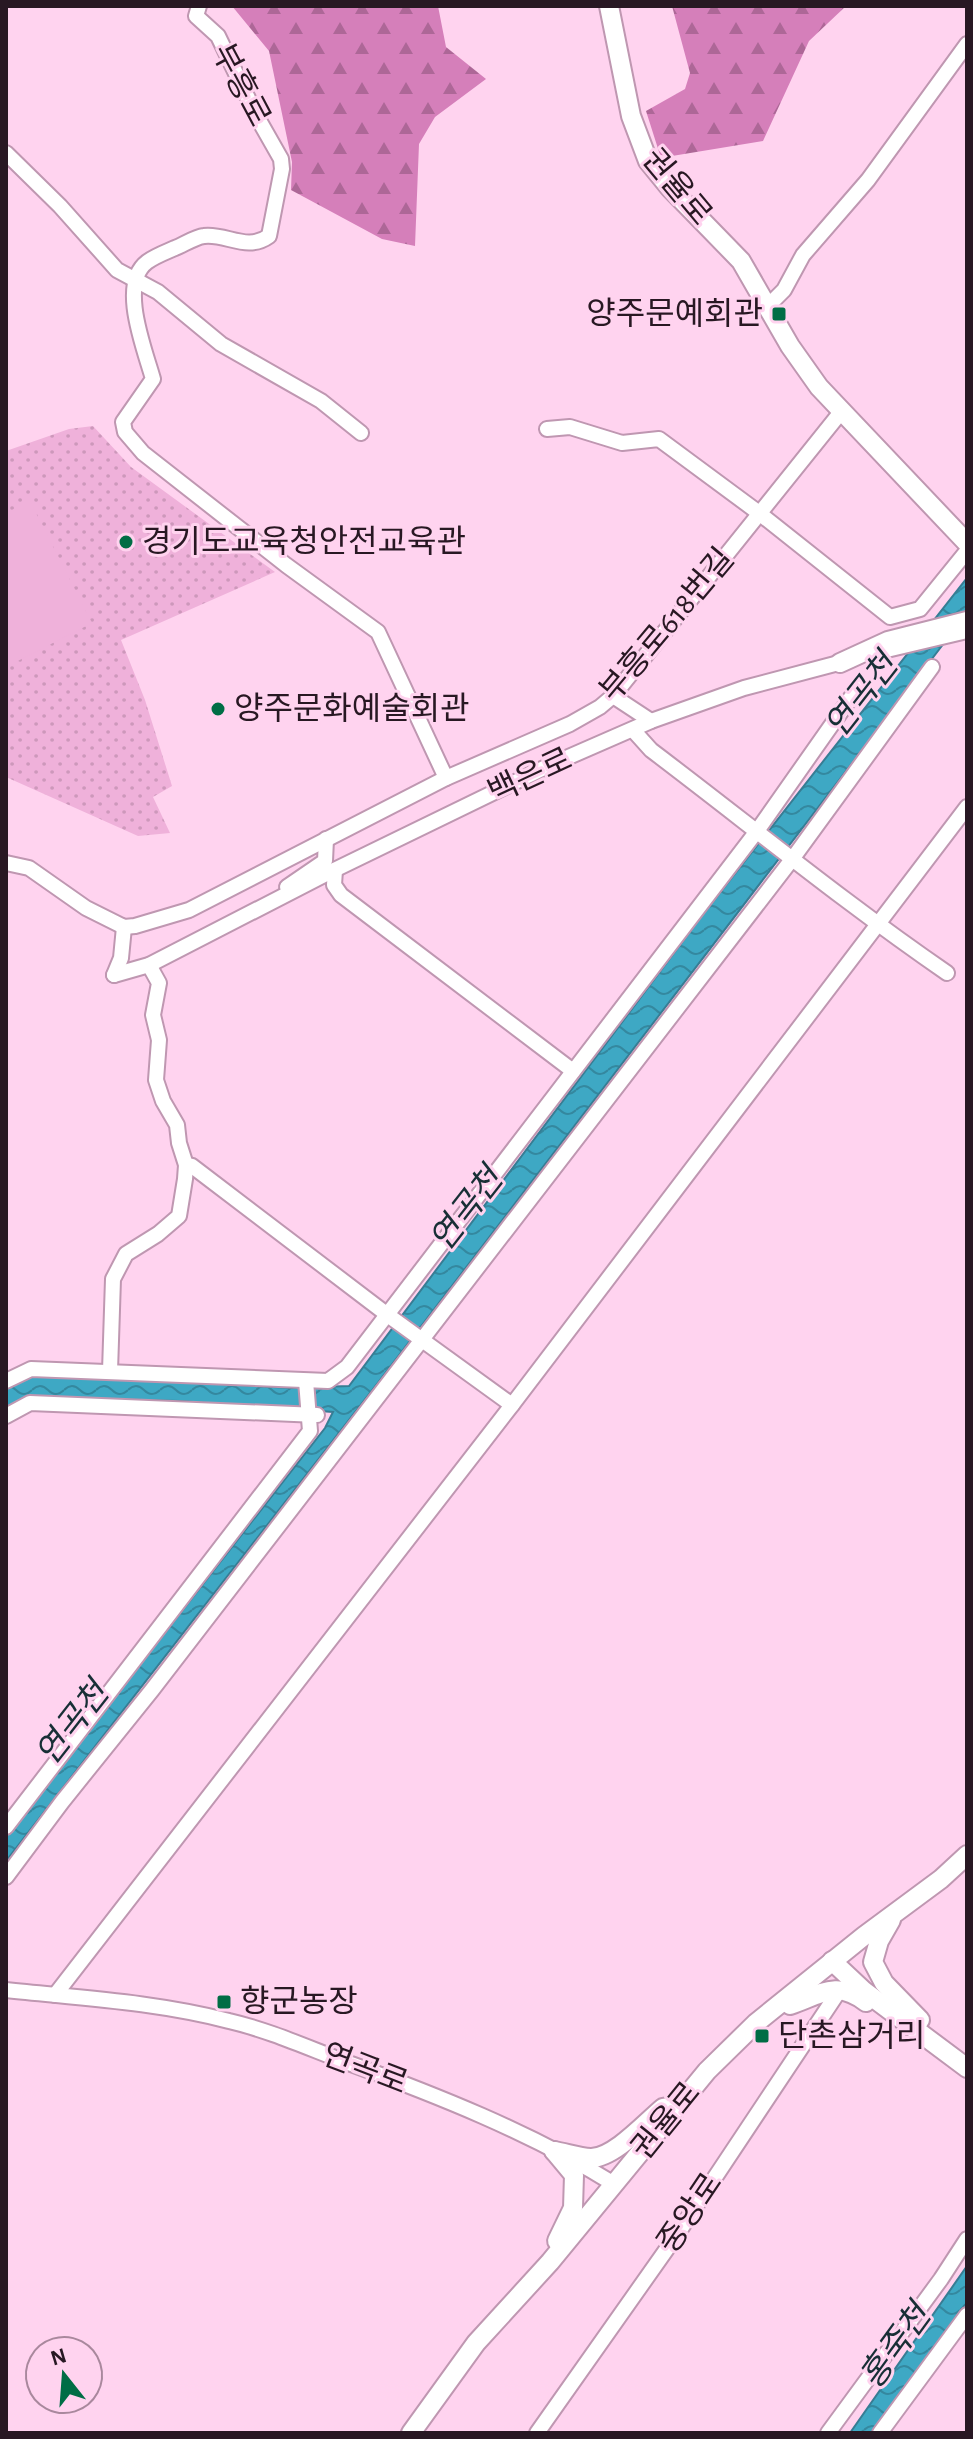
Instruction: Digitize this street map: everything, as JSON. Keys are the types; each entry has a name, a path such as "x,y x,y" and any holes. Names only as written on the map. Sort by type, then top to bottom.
{"main road":[{"name":"권율로","path":"609,6 631,116 648,161 670,188 735,252 807,370 841,412 967,543"},
{"path":"840,663 889,646 965,628"},
{"name":"권율로","path":"411,2433 476,2343 550,2262 707,2071 832,1961 941,1879 967,1855"},
{"path":"895,1912 879,1941 873,1962 877,1975 920,2021 925,2034"},
{"path":"832,1961 864,1991 967,2068"},
{"path":"776,2008 794,2004 821,1991 839,1991 856,1994 896,2021 925,2034"},
{"path":"554,2151 590,2158 600,2156 625,2141 663,2108 677,2106"},
{"path":"550,2262 573,2208 574,2195 574,2175 554,2151"}],"street":[{"name":"부흥로","path":"134,281 145,263 204,236 240,243 261,242 269,236 282,169 281,159 218,36 196,16 199,6"},
{"path":"768,306 784,290 803,255 868,180 967,44"},
{"path":"6,153 117,270 158,292 221,344 321,401 361,433"},
{"path":"134,281 141,339 153,379 123,422 125,432 143,453 286,565 378,632 446,778"},
{"name":"부흥로618번길","path":"124,927 189,910 446,778 570,724 600,707 613,696 841,412"},
{"path":"547,429 570,427 622,443 659,439 759,513 890,617 920,609 967,551"},
{"name":"백은로","path":"124,927 121,958 114,975 149,965 548,766 651,721 744,688 840,663"},
{"path":"6,1877 793,858 932,667"},
{"path":"6,1381 31,1369 328,1381 347,1367 757,831 859,686"},
{"path":"613,696 651,721"},
{"path":"633,730 651,750 878,925 947,973"},
{"path":"55,1995 512,1405 967,807"},
{"path":"326,839 339,868 334,885 341,895 573,1071"},
{"path":"249,914 325,861 326,839"},
{"path":"6,863 29,868 86,908 124,927"},
{"path":"110,1371 113,1279 126,1254 179,1216 186,1165 177,1125 163,1101 156,1080 159,1040 153,1015 159,983 149,965"},
{"path":"186,1165 192,1166 512,1405"},
{"path":"6,1827 310,1431 312,1415 306,1381"},
{"path":"6,1416 30,1403 312,1415"},
{"name":"연곡로","path":"6,1990 137,2003 230,2021 429,2094 554,2151 614,2184"},
{"name":"중앙로","path":"537,2433 676,2236 839,1991"},
{"path":"828,2433 967,2239"},
{"path":"880,2433 967,2315"}],"shaded area":[{"path":"93,426 131,467 275,572 121,640 145,700 172,786 153,797 170,833 138,836 6,777 6,451 69,429"},
{"path":"30,501 92,623 10,665 6,658 6,513"}],"green space":[{"path":"232,6 438,6 446,47 486,79 435,117 419,144 415,246 382,239 291,190 292,162 269,51"},
{"path":"672,6 846,6 809,41 763,141 672,156 660,155 646,111 685,89 690,73"}],"water":[{"path":"967,578 967,613 380,1380 6,1861 6,1836 325,1428 333,1412 179,1401 33,1397 6,1410 6,1388 38,1374 292,1388 349,1386 701,917"},
{"name":"홍죽천","path":"967,2266 967,2303 871,2433 850,2433"}],"place":[{"name":"양주문예회관","path":"779,314"},
{"name":"경기도교육청안전교육관","path":"126,542"},
{"name":"양주문화예술회관","path":"218,709"},
{"name":"향군농장","path":"224,2002"},
{"name":"단촌삼거리","path":"762,2036"}],"water label":[{"name":"연곡천","path":"862,696"},
{"name":"연곡천","path":"467,1210"},
{"name":"연곡천","path":"73,1724"}]}
